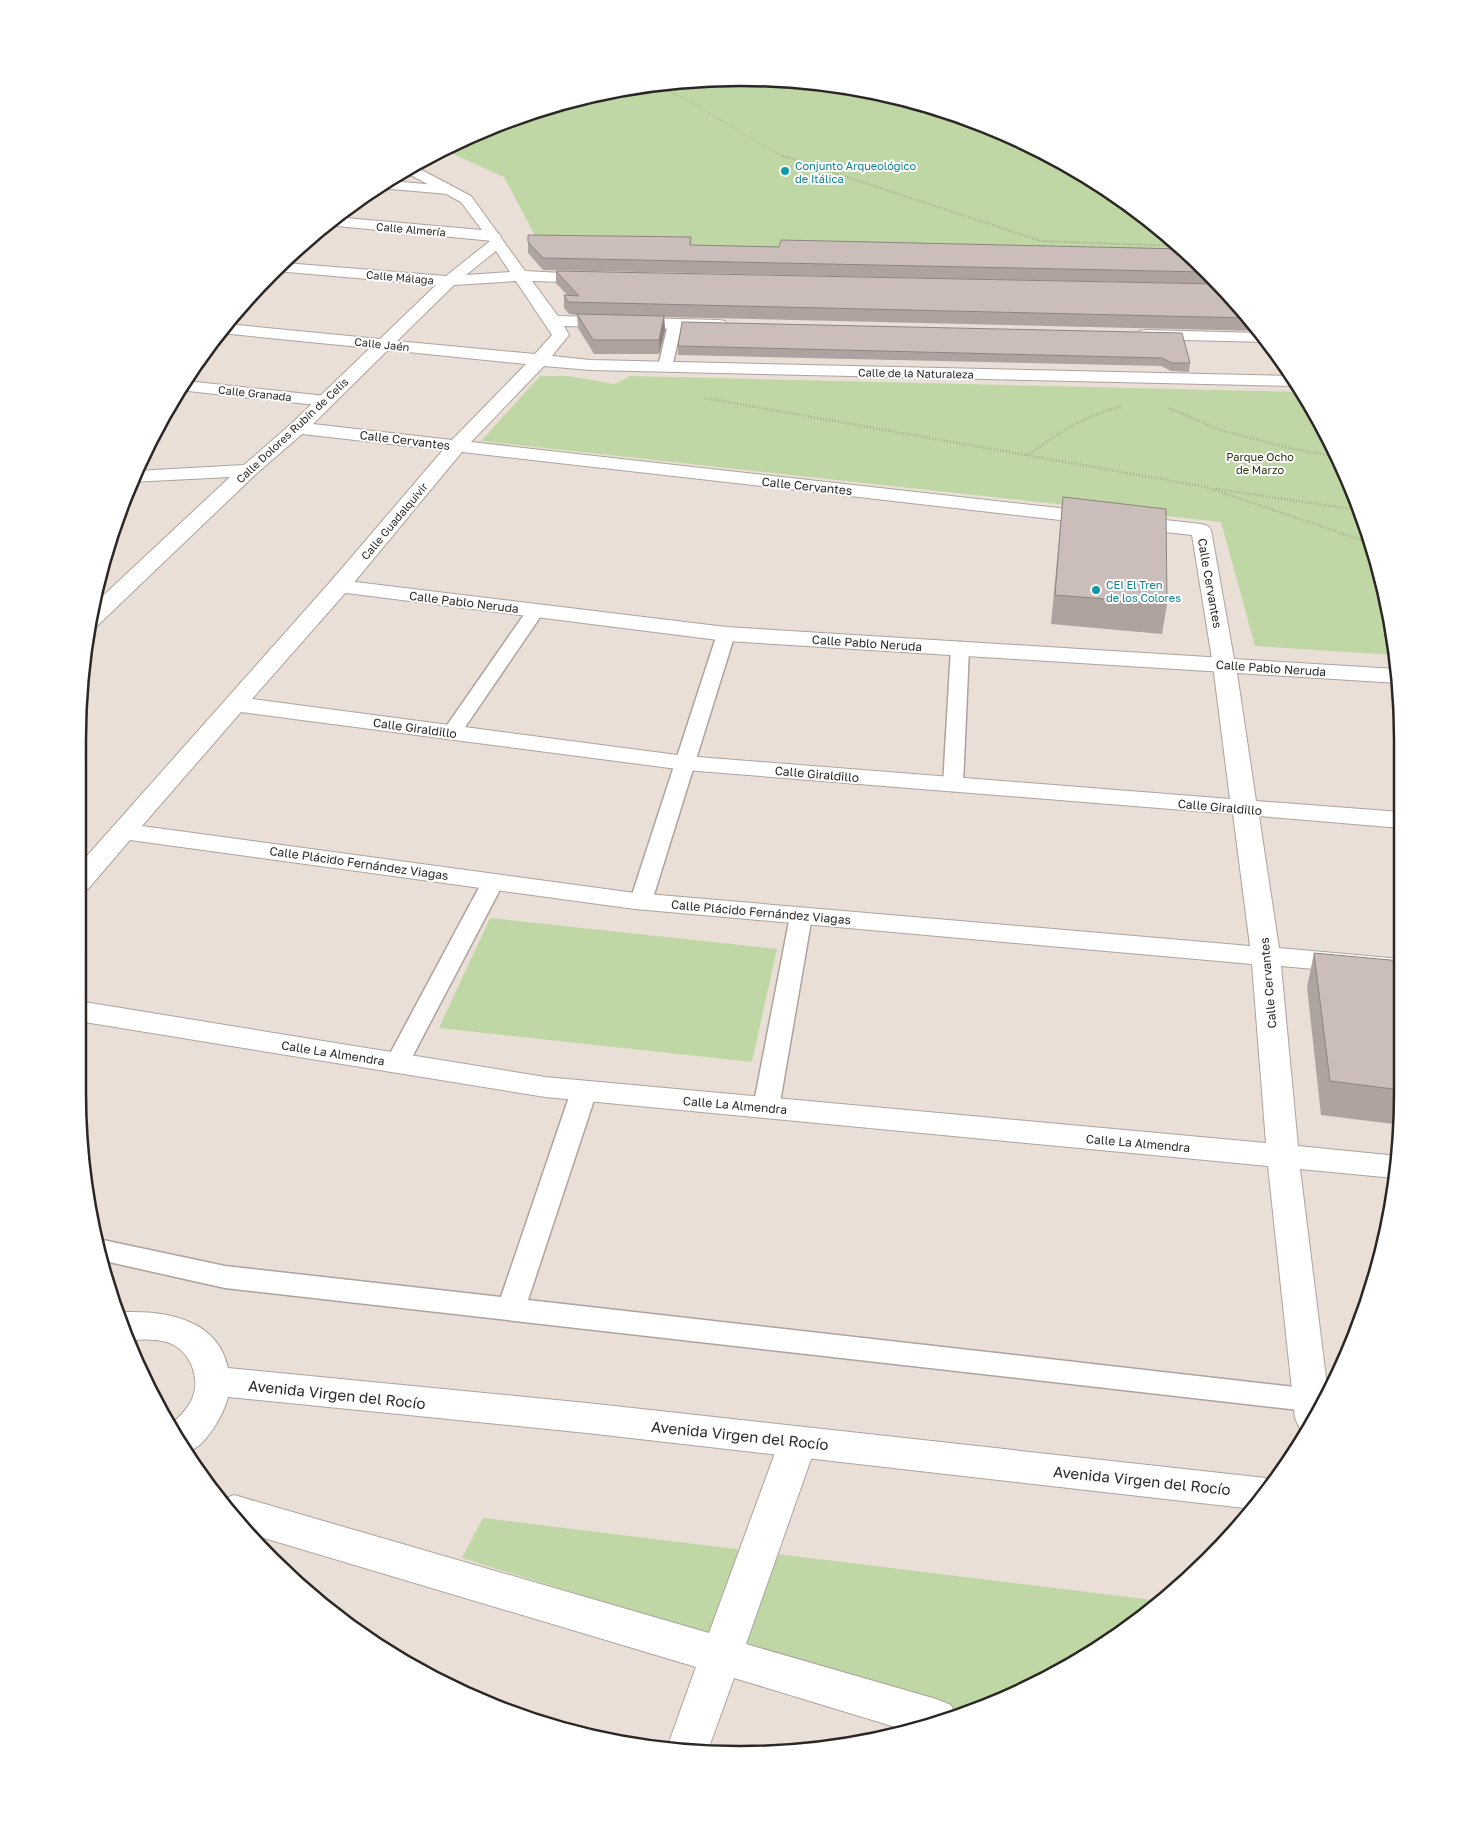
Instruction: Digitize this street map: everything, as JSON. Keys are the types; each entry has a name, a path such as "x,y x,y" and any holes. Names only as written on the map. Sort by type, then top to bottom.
{"street":[{"name":"Calle Guadalquivir","path":"86,874 338,586 457,446 540,360 561,335 496,239 466,199 416,173"},
{"path":"394,186 449,190"},
{"name":"Calle Almería","path":"340,222 496,239"},
{"name":"Calle Dolores Rubín de Celis","path":"104,597 298,428 449,281 496,239"},
{"name":"Calle Málaga","path":"289,268 449,281 520,276 609,278"},
{"path":"553,321 734,325"},
{"name":"Calle Jaén","path":"231,330 540,360"},
{"path":"1128,334 1255,338"},
{"name":"Calle de la Naturaleza","path":"540,360 590,365 1286,381"},
{"name":"Calle Granada","path":"190,387 326,401"},
{"name":"Calle Cervantes","path":"298,428 1201,530 1246,809 1266,958 1283,1157 1315,1401"},
{"path":"142,476 249,470"},
{"name":"Calle Pablo Neruda","path":"338,586 726,634 1390,675"},
{"name":"Calle Giraldillo","path":"235,704 685,763 1394,820"},
{"name":"Calle Plácido Fernández Viagas","path":"124,831 641,901 1266,958 1394,967"},
{"name":"Calle La Almendra","path":"86,1012 545,1087 1389,1166"},
{"path":"130,1326 154,1325 177,1331 197,1343 209,1360 212,1381 207,1407 184,1436"},
{"name":"Avenida Virgen del Rocío","path":"212,1381 587,1418 1257,1493"},
{"path":"690,1743 798,1442"},
{"path":"241,1514 929,1717"}],"lane":[{"path":"665,367 675,324"},
{"path":"452,732 536,610"},
{"path":"641,901 726,634"},
{"path":"953,785 960,648"},
{"path":"397,1063 493,882"},
{"path":"766,1108 801,916"},
{"path":"511,1309 584,1091"},
{"path":"107,1251 225,1277 511,1309 1313,1407"}],"path":[{"path":"667,91 686,99 778,154 1041,241 1168,246"},
{"path":"705,398 1206,487 1351,509"},
{"path":"1027,456 1088,417 1112,408 1127,407"},
{"path":"1166,407 1220,430 1289,448 1328,455"},
{"path":"1206,487 1362,540"}],"green space":[{"name":"Conjunto Arqueológico de Itálica","path":"740,86 825,92 868,99 950,121 990,136 1029,154 1103,196 1138,221 1182,259 540,245 504,177 452,154 490,136 530,121 612,99 655,92"},
{"name":"Parque Ocho de Marzo","path":"540,376 568,376 615,384 630,376 1293,392 1326,451 1344,490 1359,530 1381,612 1388,655 1255,646 1221,522 481,441"},
{"path":"490,918 777,949 752,1062 439,1028"},
{"path":"483,1518 1152,1600 1103,1636 1067,1658 990,1696 952,1710 462,1558"}],"building":[{"path":"528,235 691,237 690,245 779,247 781,240 1172,249 1196,272 543,258 528,242"},
{"path":"556,271 1208,284 1239,318 568,302 564,295 579,296"},
{"path":"577,314 664,316 659,340 593,340"},
{"path":"682,322 1182,333 1190,363 1172,363 1162,358 678,346"},
{"name":"CEI El Tren de los Colores","path":"1063,497 1166,509 1167,604 1055,595"},
{"path":"1314,953 1394,960 1394,1089 1330,1081"}],"place":[{"name":"Conjunto Arqueológico de Itálica","path":"785,171"},
{"name":"CEI El Tren de los Colores","path":"1096,590"}]}
